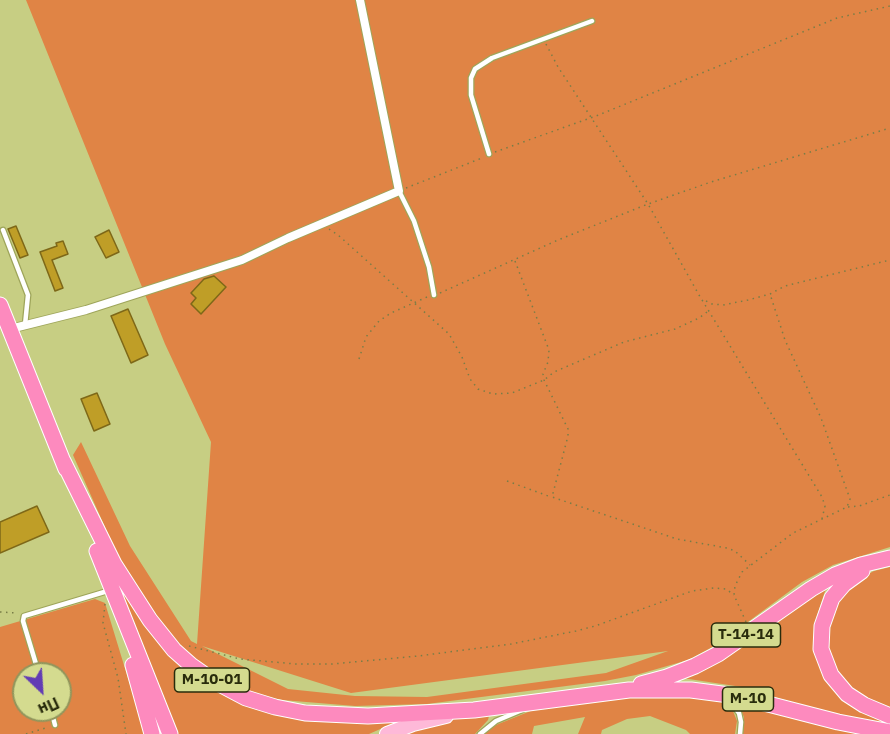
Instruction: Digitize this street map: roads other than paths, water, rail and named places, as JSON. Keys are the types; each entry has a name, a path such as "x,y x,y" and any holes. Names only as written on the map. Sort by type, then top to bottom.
{"highway":[{"name":"М-10-01","path":"0,305 63,461 116,609 152,734"},
{"name":"М-10-01","path":"63,461 114,564 150,621 174,650 212,680 246,698 275,707 305,712 368,716 474,710"},
{"name":"Т-14-14","path":"603,694 667,677 695,666 751,632 811,589 835,575 886,559"},
{"name":"Т-14-14","path":"886,559 844,584 832,598 822,626 821,649 831,675 847,694 864,705 890,716"},
{"name":"М-10-01","path":"109,590 170,734"},
{"name":"М-10","path":"474,710 658,689 711,691 838,722 890,732"}],"main road":[{"name":"М-10","path":"387,734 413,724 474,710"}],"street":[{"path":"10,329 86,310 242,260 399,191 360,0"}],"lane":[{"path":"489,154 471,95 473,73 479,65 492,58 592,21"},
{"path":"399,191 414,221 431,275 434,295"},
{"path":"3,230 28,295 25,325"},
{"path":"35,662 23,621 24,616 109,590"},
{"path":"711,691 723,696 735,707 741,722 740,734"},
{"path":"480,734 496,721 540,701"}]}
